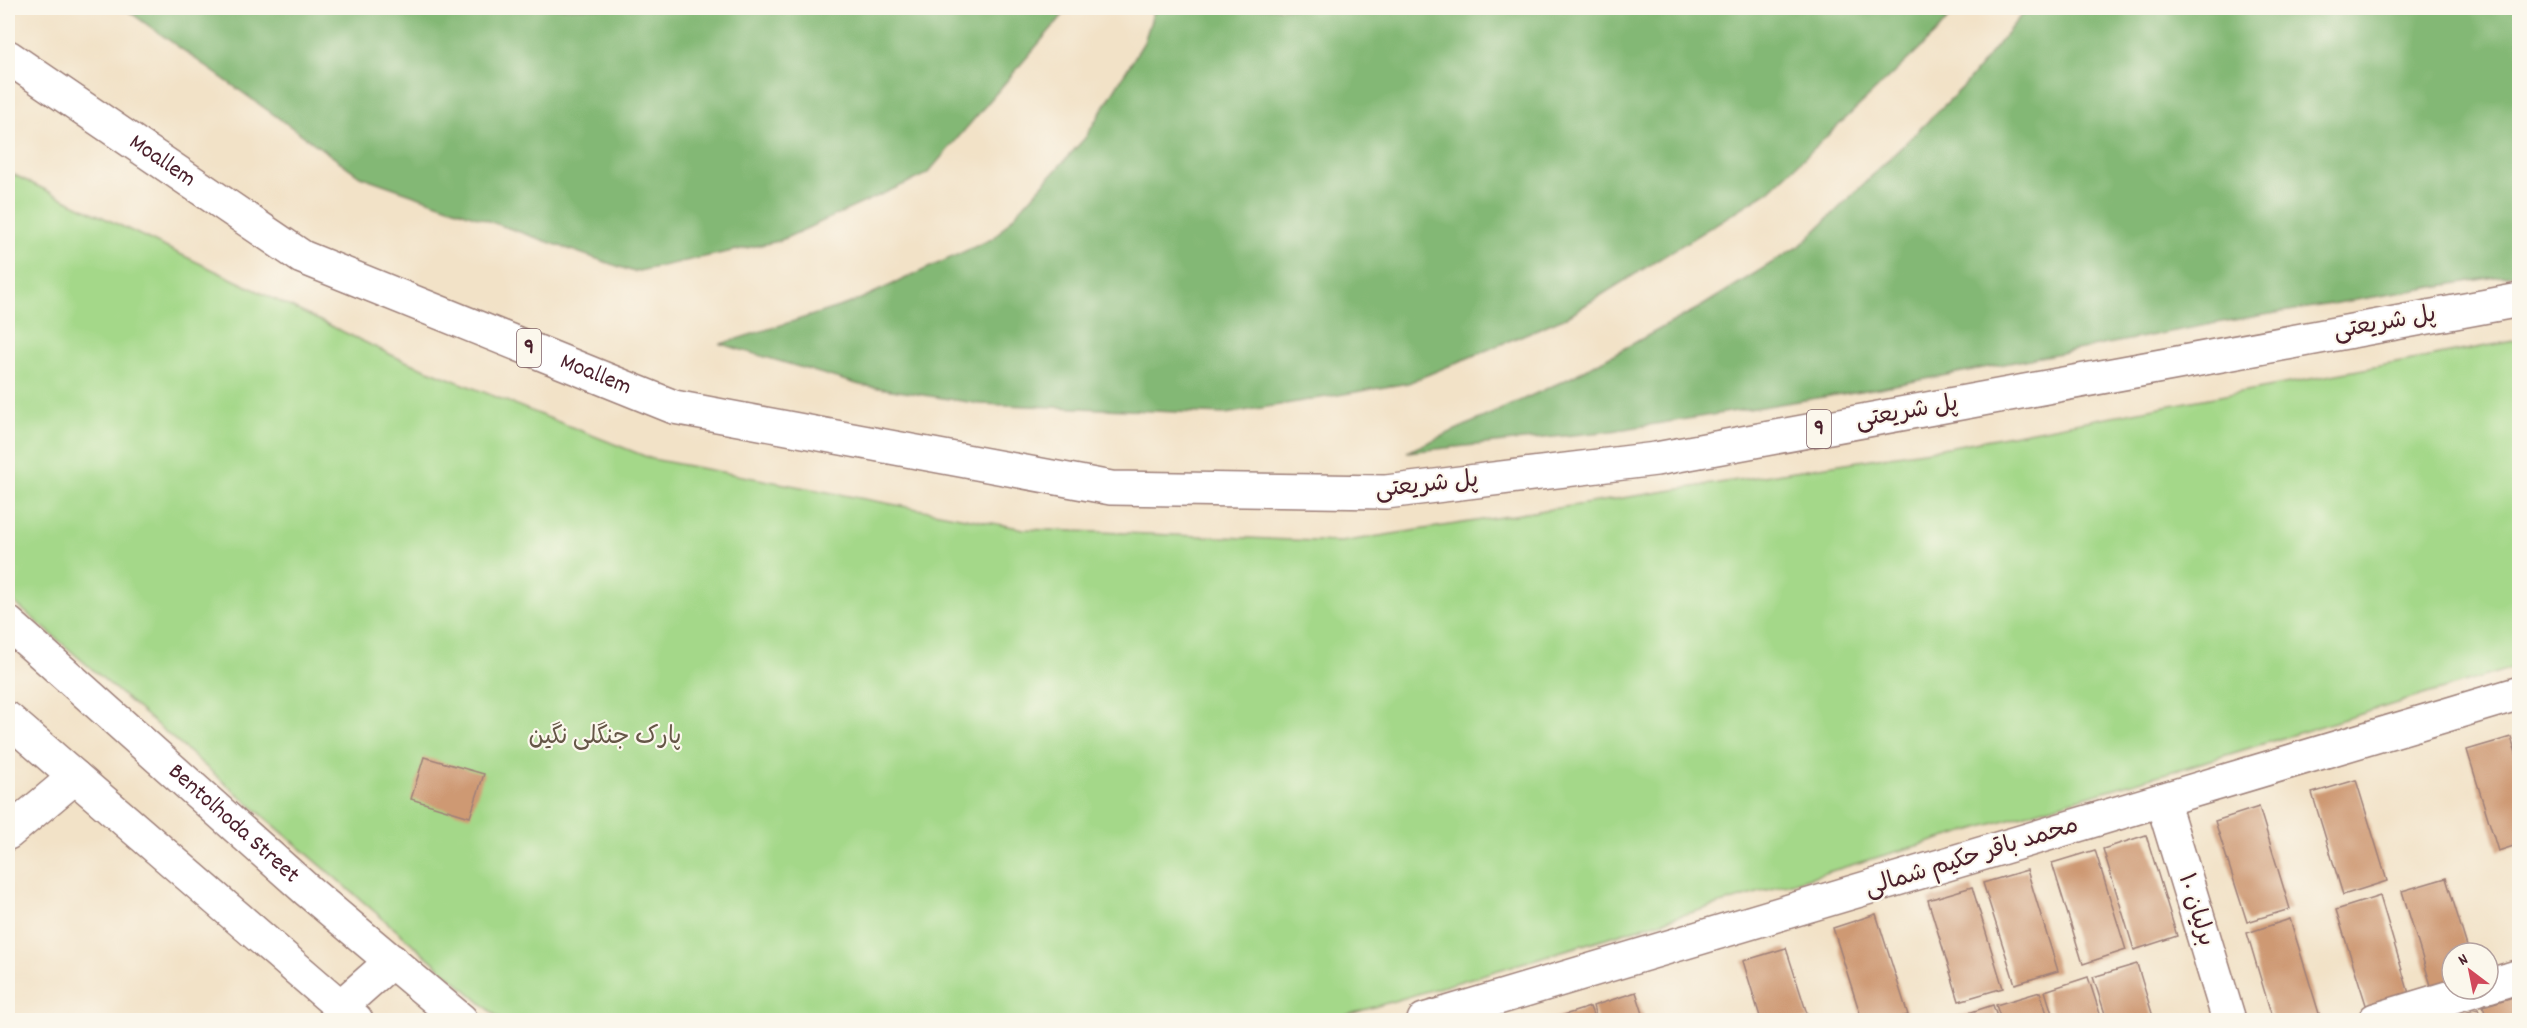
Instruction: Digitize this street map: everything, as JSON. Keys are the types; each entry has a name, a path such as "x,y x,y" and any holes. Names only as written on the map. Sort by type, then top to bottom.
{"main road":[{"name":"پل شریعتی","path":"8,57 302,257 674,407 1111,488 1386,492 1656,459 2520,300"},
{"name":"Bentolhoda Street","path":"8,623 299,883 461,1020"},
{"name":"محمد باقر حکیم شمالی","path":"1424,1020 1460,1015 2520,693"},
{"path":"8,719 339,1016 392,961"},
{"path":"8,833 75,777"},
{"name":"برلیان ۱۰","path":"2162,800 2229,1020"},
{"path":"2500,982 2520,976"},
{"path":"2375,1020 2440,1000"}],"green space":[{"path":"124,8 1069,8 927,174 779,241 634,272 360,176"},
{"path":"1155,8 1957,8 1936,33 1769,191 1566,317 1408,383 1226,414 981,404 860,385 721,344 854,302 994,238 1085,138 1144,42"},
{"path":"2027,8 2519,8 2519,273 2222,322 1879,388 1612,431 1407,452 1570,378 1702,306 1801,245 1964,86"},
{"name":"پارک جنگلی نگین","path":"8,172 398,358 652,459 1024,529 1341,542 1942,448 2519,340 2519,666 2187,767 1330,1020 501,1020 8,597"}],"building":[{"path":"2511,737 2520,766 2520,844 2498,851 2467,750"},
{"path":"424,757 484,774 470,817 411,799"},
{"path":"2356,780 2387,881 2343,895 2312,793"},
{"path":"2259,807 2290,909 2247,922 2215,821"},
{"path":"2146,835 2177,936 2134,950 2103,849"},
{"path":"2095,850 2126,950 2083,964 2052,863"},
{"path":"2027,870 2058,971 2015,984 1983,883"},
{"path":"2446,878 2465,941 2440,941 2440,990 2433,992 2402,891"},
{"path":"1972,887 2003,988 1959,1001 1928,900"},
{"path":"2380,896 2410,997 2368,1011 2336,910"},
{"path":"1876,914 1908,1015 1890,1020 1862,1020 1833,928"},
{"path":"2290,919 2321,1020 2273,1020 2247,933"},
{"path":"1786,948 1809,1020 1761,1020 1743,961"},
{"path":"2137,964 2154,1020 2107,1020 2093,977"},
{"path":"2088,977 2102,1020 2054,1020 2045,991"},
{"path":"1636,992 1645,1020 1597,1020 1593,1006"},
{"path":"2040,992 2049,1020 2001,1020 1996,1005"},
{"path":"2520,995 2520,1020 2487,1020 2483,1006"},
{"path":"1993,1005 1998,1020 1950,1020 1950,1019"},
{"path":"1590,1007 1595,1020 1548,1020"},
{"path":"2478,1009 2482,1020 2443,1020"}]}
